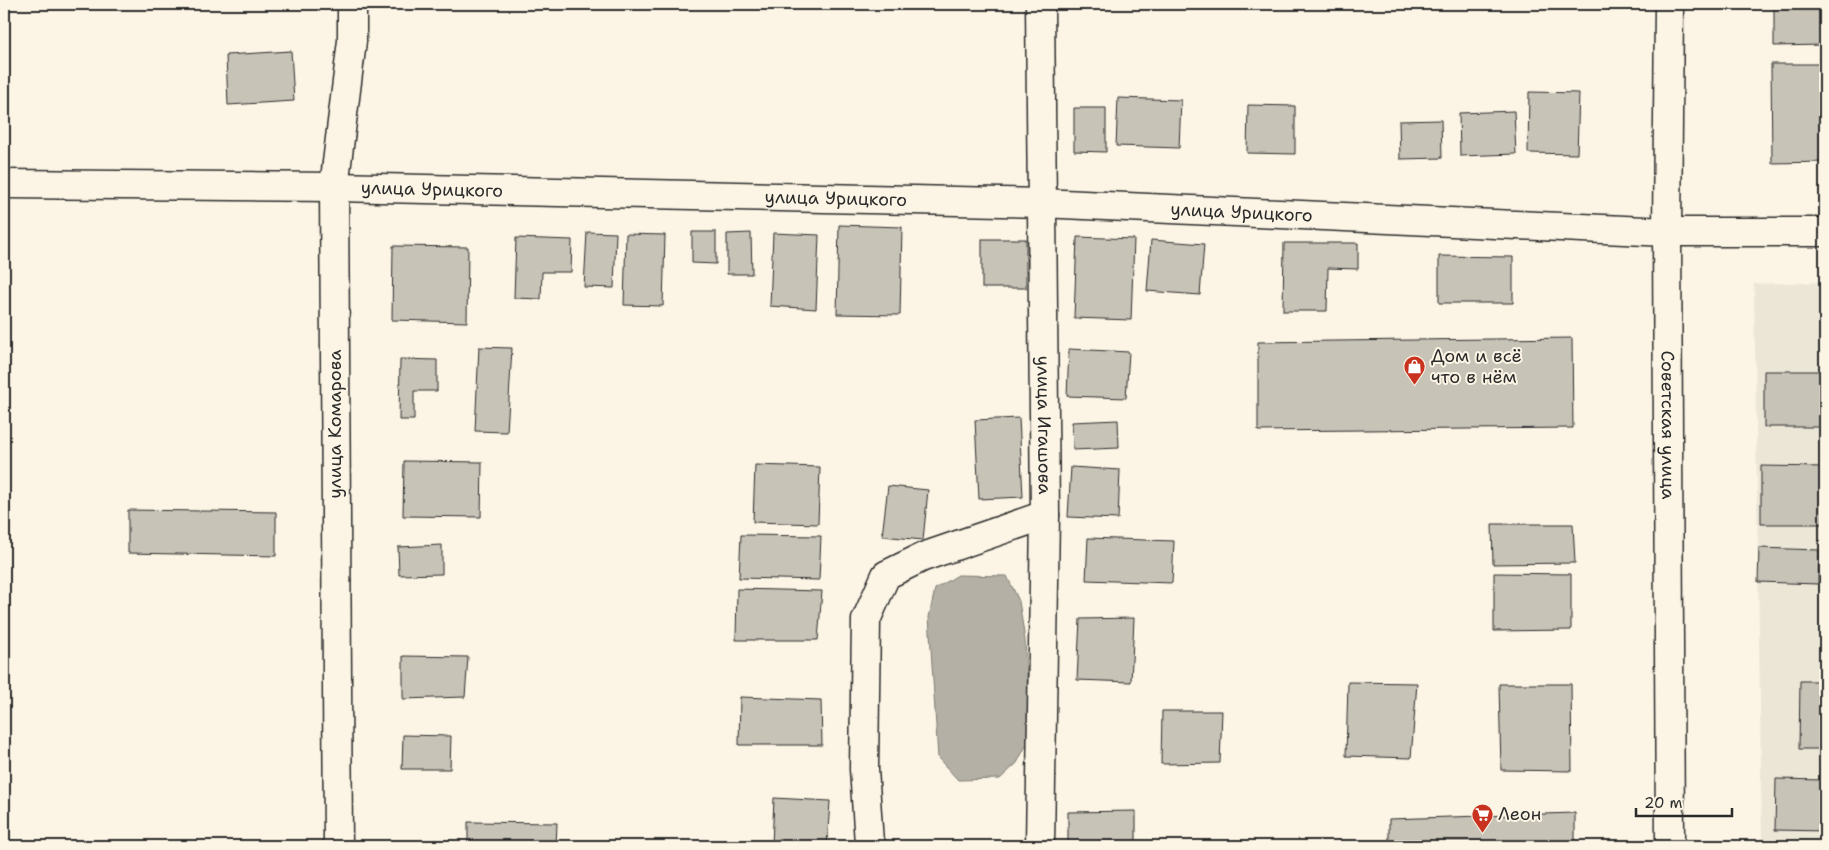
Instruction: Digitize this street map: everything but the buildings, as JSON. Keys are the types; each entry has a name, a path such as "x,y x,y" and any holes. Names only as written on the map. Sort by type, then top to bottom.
{"main road":[{"name":"улица Комарова","path":"338,846 334,187 352,41 352,4"},
{"name":"улица Игашова","path":"1040,4 1045,515 1040,846"},
{"name":"Советская улица","path":"1669,4 1667,232 1670,846"},
{"name":"улица Урицкого","path":"4,184 334,187 1041,203 1667,232 1825,232"},
{"path":"872,846 869,843 864,770 866,620 886,575 923,557 1045,515"}],"shaded area":[{"path":"1825,282 1825,846 1762,846 1754,284"},
{"path":"958,575 1007,576 1019,601 1025,640 1030,738 1017,763 1000,779 958,780 938,758 929,617 935,589"}],"place":[{"name":"Дом и всё что в нём","path":"1415,385"},
{"name":"Леон","path":"1482,833"}]}
